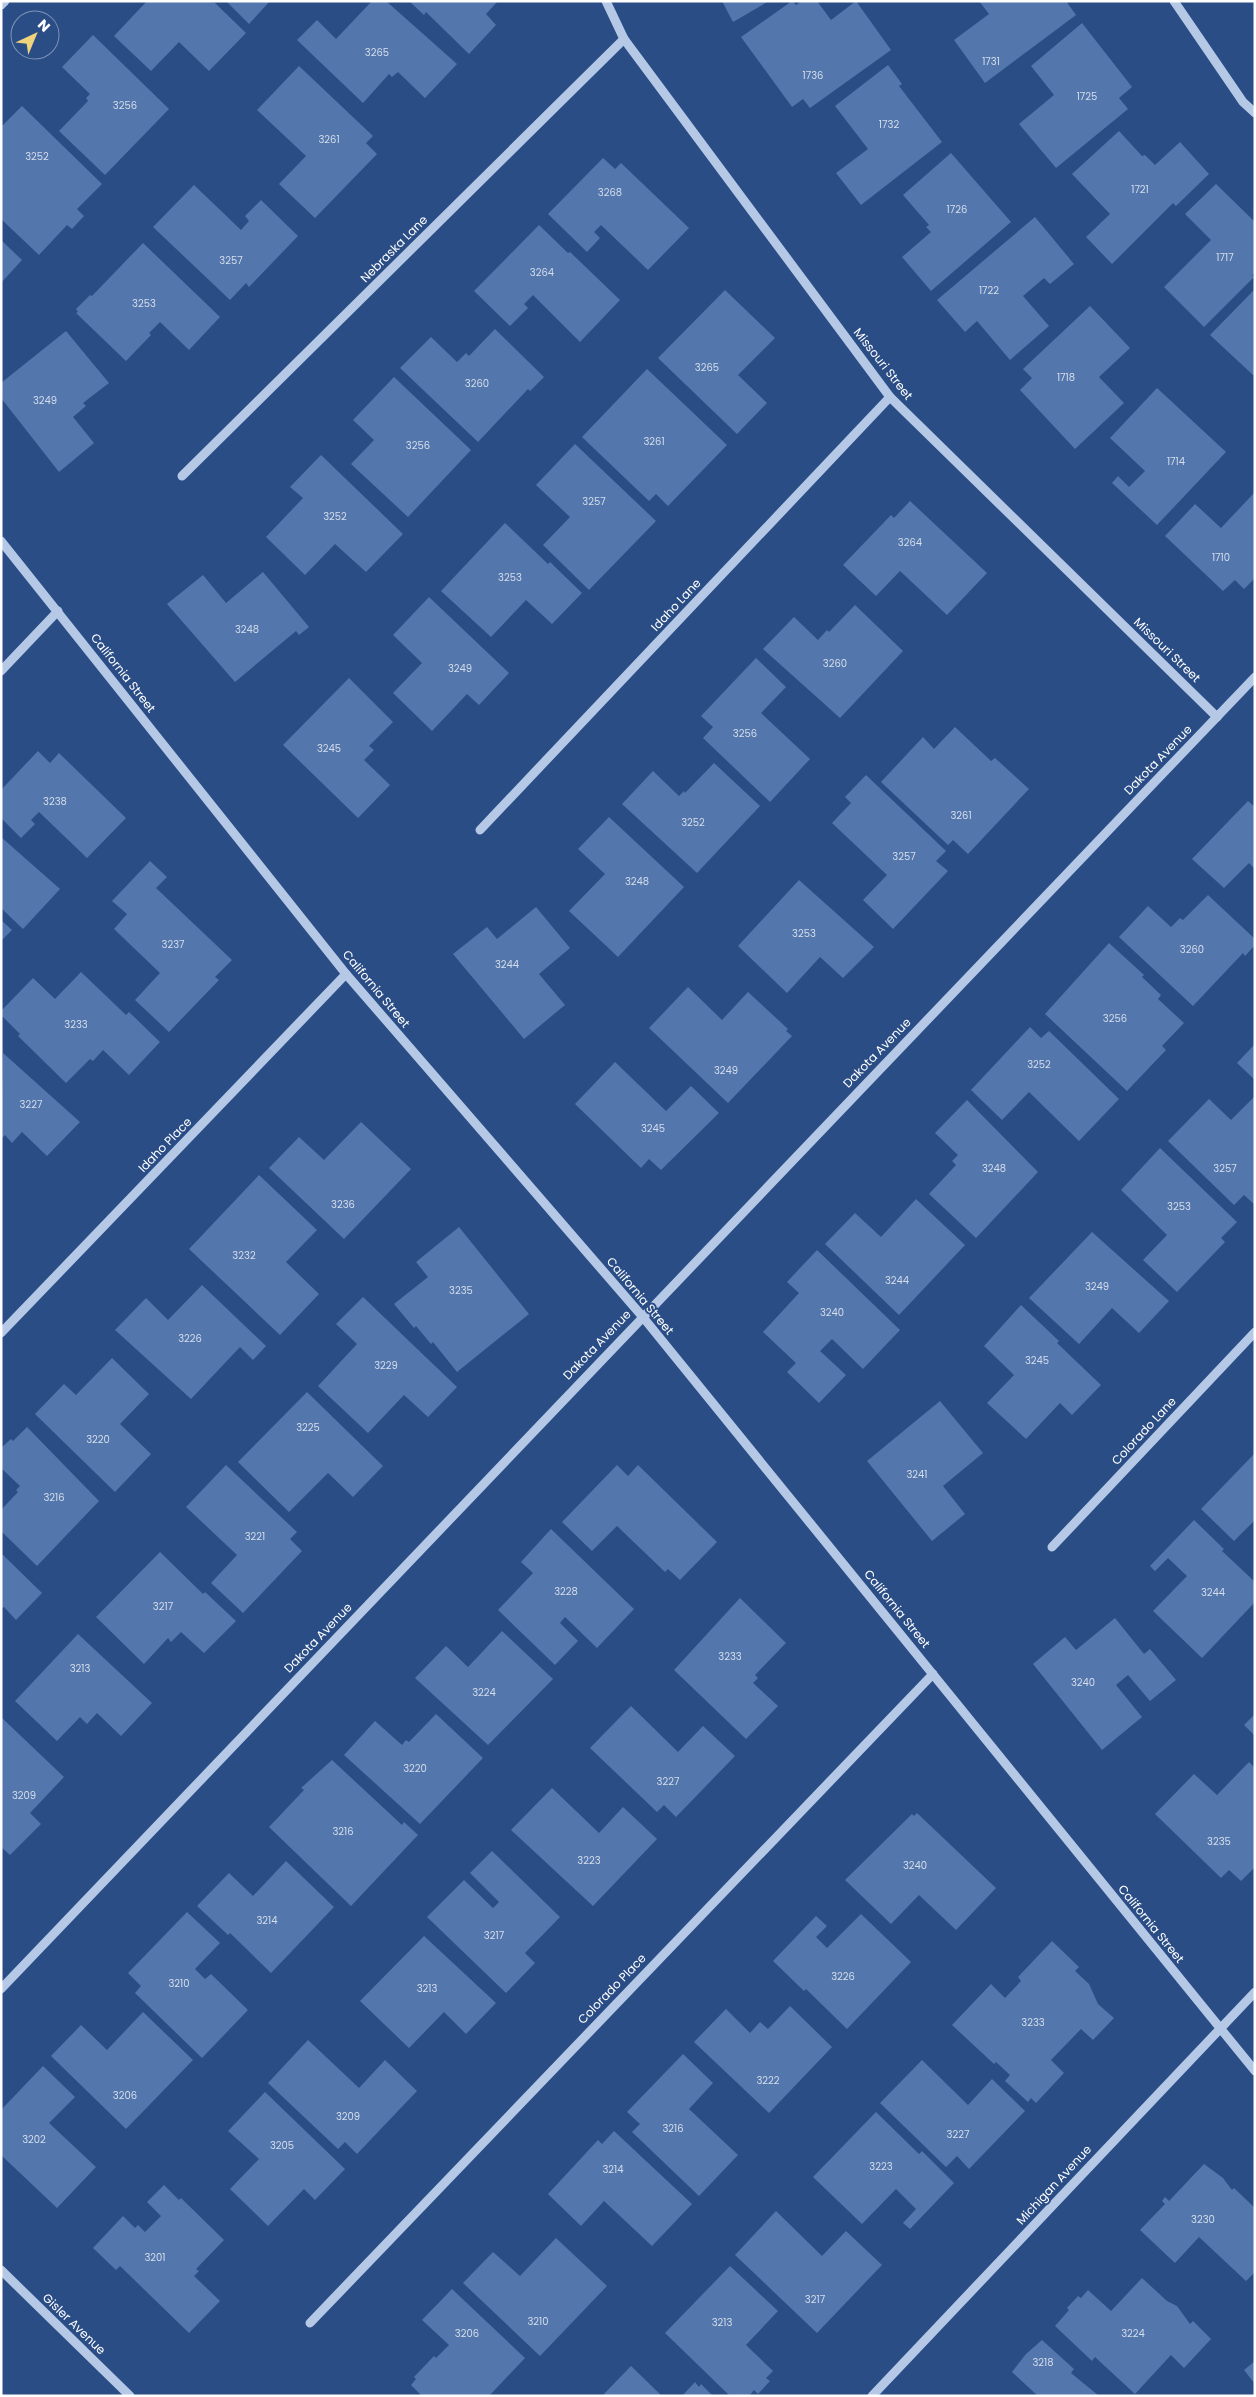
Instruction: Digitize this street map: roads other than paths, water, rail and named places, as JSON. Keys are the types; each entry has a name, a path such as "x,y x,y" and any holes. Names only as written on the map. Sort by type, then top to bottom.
{"street":[{"path":"1,5 5,1"},
{"name":"Missouri Street","path":"606,1 624,39 890,397 1217,717"},
{"path":"1174,1 1243,102 1255,114"},
{"name":"Nebraska Lane","path":"182,476 624,39"},
{"name":"Idaho Lane","path":"480,830 890,397"},
{"name":"California Street","path":"1,541 346,974 642,1316 1255,2071"},
{"path":"1,671 58,611"},
{"name":"Dakota Avenue","path":"1,1989 642,1316 1255,677"},
{"name":"Idaho Place","path":"1,1333 346,974"},
{"name":"Colorado Lane","path":"1052,1547 1255,1332"},
{"name":"Colorado Place","path":"310,2322 933,1674"},
{"name":"Michigan Avenue","path":"872,2396 1255,1992"},
{"name":"Gisler Avenue","path":"1,2270 130,2396"}]}
